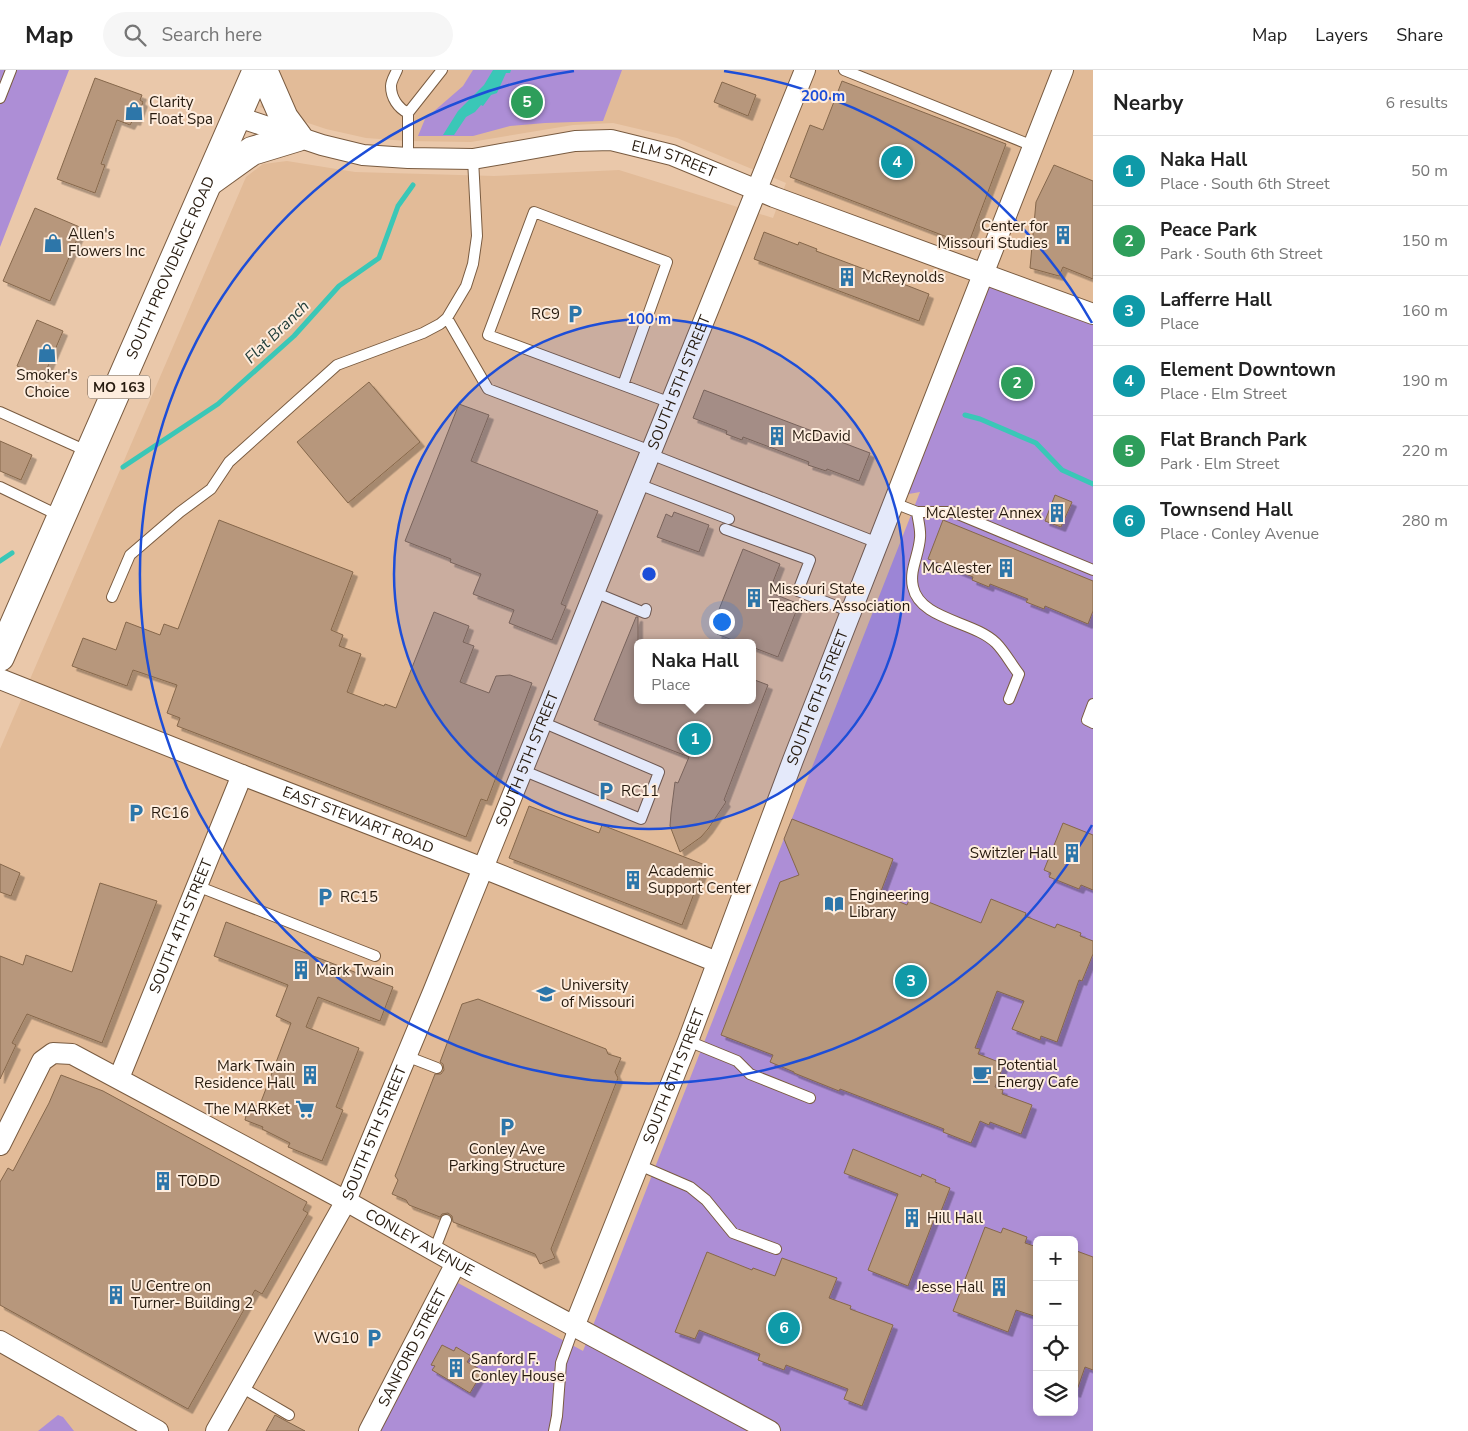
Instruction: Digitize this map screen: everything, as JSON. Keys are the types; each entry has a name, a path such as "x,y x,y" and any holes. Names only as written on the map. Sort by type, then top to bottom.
{"main road":[{"name":"SOUTH PROVIDENCE ROAD","path":"0,657 257,70"},
{"path":"209,182 252,151 298,137 284,118 264,70"}],"street":[{"name":"SOUTH 5TH STREET","path":"216,1431 346,1201 483,868 805,70"},
{"name":"SOUTH 6TH STREET","path":"574,1327 688,1042 851,612 1063,70"},
{"name":"ELM STREET","path":"238,117 322,145 363,155 408,158 473,159 575,142 611,140 672,155 756,190 1093,314"},
{"name":"EAST STEWART ROAD","path":"0,679 483,868 717,962"},
{"name":"SOUTH 4TH STREET","path":"119,1078 242,775"},
{"name":"CONLEY AVENUE","path":"0,1145 42,1062 53,1053 72,1054 346,1201 456,1264 770,1431"},
{"name":"SANFORD STREET","path":"369,1431 456,1264"},
{"path":"0,1341 158,1431"}],"lane":[{"path":"0,98 11,70"},
{"path":"397,70 391,85 399,109 408,113"},
{"path":"408,158 408,113 442,70"},
{"path":"844,70 1033,146"},
{"path":"112,597 130,555 180,512 211,489 230,462 336,366 423,333 440,324 446,318 466,286 473,264 477,236 473,159"},
{"path":"623,385 667,262 534,212 488,335 623,385 671,402"},
{"path":"446,318 488,389 878,543"},
{"path":"0,412 90,452"},
{"path":"638,484 810,560 798,591 851,612"},
{"path":"0,487 61,517"},
{"path":"894,503 917,512 953,512 1093,570"},
{"path":"917,512 920,538 911,577 913,590 919,602 933,612 980,631 996,643 1019,674 1009,699"},
{"path":"594,592 645,613 646,609"},
{"path":"1093,704 1087,720 1093,722"},
{"path":"522,770 641,819 659,772 542,722"},
{"path":"197,886 375,956"},
{"path":"688,1042 737,1061 750,1074 810,1098"},
{"path":"406,1056 437,1068"},
{"path":"639,1166 690,1187 706,1200 733,1233 776,1249"},
{"path":"434,1251 446,1220"},
{"path":"554,1431 561,1363 574,1327"},
{"path":"241,1387 289,1415"}],"shaded area":[{"path":"0,70 69,70 0,247"},
{"name":"University of Missouri","path":"276,70 1093,70 1093,1431 0,1431 0,749 246,177 263,164 287,161 355,172 494,176 619,170 773,218 786,183 677,138 613,123 573,125 471,142 366,138 326,129 260,107"},
{"path":"473,70 622,70 603,121 510,126 473,136 418,136 425,119 463,86"},
{"path":"983,273 1093,314 1093,1431 379,1431 458,1283 583,1351 920,492 897,496"},
{"path":"58,1415 63,1417 74,1431 38,1431"}],"water":[{"path":"493,70 511,70 510,73 506,73 497,93 491,95 483,106 481,105 475,112 466,117 454,135 443,135 458,111 484,85"}],"building":[{"path":"95,78 142,95 140,100 143,102 136,121 133,120 130,125 117,120 101,164 105,165 95,193 57,179"},
{"path":"842,81 1006,144 968,245 790,177 810,125 823,130"},
{"path":"722,82 756,95 748,116 714,102"},
{"name":"Center for Missouri Studies","path":"1054,165 1093,181 1093,279 1063,267 1059,276 1030,268 1036,202"},
{"path":"35,208 82,228 50,301 3,281"},
{"name":"McReynolds","path":"764,232 798,245 799,242 817,249 816,251 880,275 881,272 899,279 898,282 929,294 919,321 754,259"},
{"path":"37,320 63,331 43,378 17,366"},
{"path":"369,382 420,442 348,503 297,442"},
{"name":"McDavid","path":"704,390 870,453 859,481 827,469 826,471 808,465 809,462 743,437 742,440 726,434 727,431 693,418"},
{"path":"459,404 489,415 471,461 598,511 561,604 566,606 552,640 509,623 514,610 473,594 481,574 450,562 451,559 405,541"},
{"path":"0,441 32,455 21,480 0,471"},
{"name":"McAlester Annex","path":"1055,495 1072,502 1061,527 1045,521"},
{"path":"674,512 709,525 699,552 657,537 666,514 672,517"},
{"path":"219,520 353,572 331,630 343,635 339,646 361,654 347,692 384,706 385,704 396,708 434,612 469,626 463,642 474,646 460,682 489,693 496,676 510,675 532,683 487,801 481,799 466,837 177,726 180,718 167,713 177,685 133,670 127,686 72,666 83,638 116,650 126,622 160,635 164,624 178,629"},
{"name":"McAlester","path":"943,520 1093,581 1093,611 1088,624 1045,606 1044,609 1026,602 1028,599 990,584 989,587 972,580 973,577 928,559"},
{"name":"Missouri State Teachers Association","path":"743,549 780,564 769,592 799,604 778,657 756,649 756,639 730,639 717,634 725,614 718,612"},
{"path":"636,617 638,617 638,639 634,639 634,704 756,704 756,680 768,685 724,800 726,802 701,837 680,852 670,826 671,813 675,782 678,783 689,757 594,720"},
{"name":"Academic Support Center","path":"529,806 599,833 602,825 705,865 682,925 509,858"},
{"path":"792,819 893,859 880,894 907,905 911,895 981,923 991,899 1026,913 1025,916 1055,928 1057,924 1081,933 1080,936 1093,941 1093,954 1082,981 1079,980 1057,1042 1041,1036 1040,1040 1012,1029 1024,1001 997,991 975,1048 980,1049 978,1054 1004,1064 995,1087 1003,1090 1002,1094 1032,1105 1021,1134 990,1122 989,1125 980,1121 971,1143 943,1132 944,1129 794,1073 770,1062 773,1055 721,1035 780,882 799,875 784,839"},
{"name":"Switzler Hall","path":"1063,823 1093,835 1093,890 1081,885 1079,889 1049,877 1051,873 1044,870"},
{"path":"0,864 20,873 11,896 0,892"},
{"path":"100,883 157,901 102,1043 27,1014 12,1043 16,1045 0,1079 0,956 23,965 26,955 72,972"},
{"name":"Mark Twain Residence Hall","path":"226,922 393,987 380,1021 318,997 306,1027 359,1048 336,1107 343,1110 322,1161 288,1147 290,1143 262,1129 263,1127 245,1120 249,1103 259,1107 291,1023 276,1016 288,985 214,956"},
{"name":"Conley Ave Parking Structure","path":"478,999 606,1049 608,1054 621,1058 615,1072 618,1078 551,1249 555,1258 540,1264 535,1254 453,1222 452,1216 448,1213 442,1214 440,1217 409,1205 406,1200 392,1194 398,1180 395,1176 435,1074 441,1074 444,1070 443,1064 440,1062 462,1004"},
{"path":"61,1075 103,1091 307,1202 303,1210 308,1213 262,1294 255,1290 188,1409 0,1305 0,1182 8,1168 13,1171 49,1103"},
{"name":"Hill Hall","path":"853,1149 921,1177 922,1174 950,1188 938,1219 935,1217 908,1286 868,1270 898,1194 844,1173"},
{"name":"Jesse Hall","path":"985,1227 1001,1233 1003,1228 1027,1237 1025,1243 1033,1246 1033,1316 1016,1310 1008,1332 953,1311"},
{"path":"1078,1251 1093,1257 1093,1370 1085,1367 1078,1387"},
{"path":"707,1252 752,1270 753,1268 775,1276 782,1258 837,1278 829,1298 851,1306 850,1309 893,1325 862,1406 844,1399 848,1389 786,1365 784,1370 758,1360 760,1354 699,1330 695,1339 675,1332"},
{"name":"Sanford F. Conley House","path":"442,1345 454,1351 456,1347 471,1356 467,1362 483,1371 470,1393 432,1370 435,1366 431,1365"},
{"path":"275,1415 286,1421 305,1431 266,1431"}],"waterway":[{"name":"Flat Branch","path":"123,467 218,404 294,336 339,286 379,258 398,206 413,185"},
{"path":"965,415 980,419 1036,443 1062,470 1093,484"},
{"name":"Flat Branch","path":"0,561 12,553"}],"place":[{"name":"Flat Branch Park","path":"527,102"},
{"name":"Clarity Float Spa","path":"134,111"},
{"name":"Element Downtown","path":"897,162"},
{"name":"Center for Missouri Studies","path":"1063,235"},
{"name":"Allen's Flowers Inc","path":"53,243"},
{"name":"McReynolds","path":"847,277"},
{"name":"RC9","path":"575,314"},
{"name":"Smoker's Choice","path":"47,353"},
{"name":"Peace Park","path":"1017,383"},
{"name":"McDavid","path":"777,436"},
{"name":"McAlester Annex","path":"1057,513"},
{"name":"McAlester","path":"1006,568"},
{"name":"Missouri State Teachers Association","path":"754,598"},
{"name":"Naka Hall","path":"695,739"},
{"name":"RC11","path":"606,791"},
{"name":"RC16","path":"136,813"},
{"name":"Switzler Hall","path":"1072,853"},
{"name":"Academic Support Center","path":"633,880"},
{"name":"RC15","path":"325,897"},
{"name":"Engineering Library","path":"834,904"},
{"name":"Mark Twain","path":"301,970"},
{"name":"Lafferre Hall","path":"911,981"},
{"name":"University of Missouri","path":"546,994"},
{"name":"Potential Energy Cafe","path":"982,1074"},
{"name":"Mark Twain Residence Hall","path":"310,1075"},
{"name":"The MARKet","path":"305,1109"},
{"name":"Conley Ave Parking Structure","path":"507,1127"},
{"name":"TODD","path":"163,1181"},
{"name":"Hill Hall","path":"912,1218"},
{"name":"Jesse Hall","path":"999,1287"},
{"name":"U Centre on Turner- Building 2","path":"116,1295"},
{"name":"Townsend Hall","path":"784,1328"},
{"name":"WG10","path":"374,1338"},
{"name":"Sanford F. Conley House","path":"456,1368"}]}
